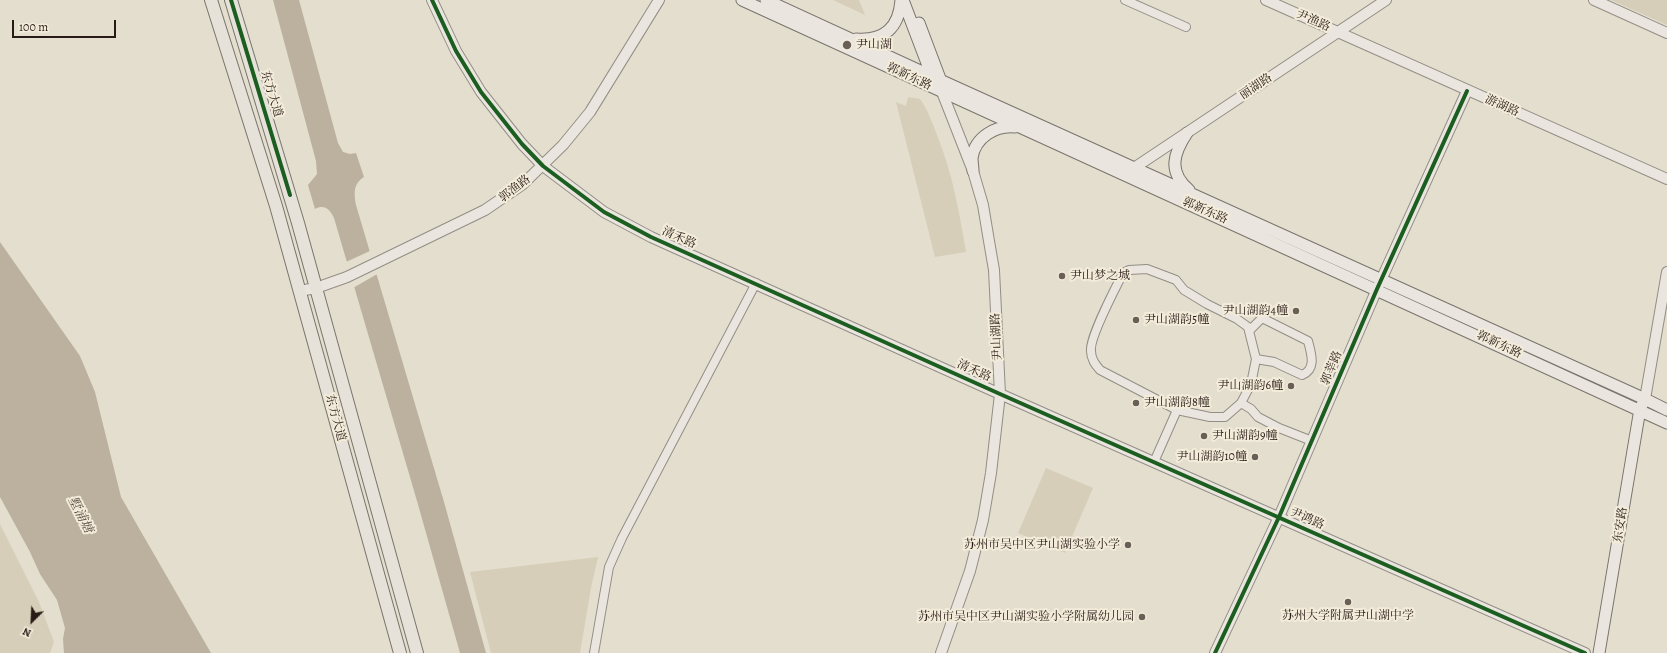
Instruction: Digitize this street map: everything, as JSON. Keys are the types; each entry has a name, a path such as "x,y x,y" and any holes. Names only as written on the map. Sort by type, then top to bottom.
{"main road":[{"name":"东方大道","path":"211,0 274,199 400,653"},
{"name":"东方大道","path":"231,0 264,105 417,653"},
{"name":"郭新东路","path":"742,0 942,87 1379,285 1645,399 1667,410"},
{"name":"郭新东路","path":"766,0 931,76"},
{"name":"尹山湖路","path":"902,0 931,76 942,87"},
{"path":"849,39 871,39 883,36 898,17 902,0"},
{"name":"尹山湖路","path":"910,0 942,87"},
{"name":"郭新东路","path":"942,87 1019,127 1132,173 1197,197 1667,423"},
{"path":"973,171 972,158 975,149 985,135 1006,126 1019,127"},
{"path":"1187,133 1177,148 1174,160 1180,180 1197,197"},
{"name":"东安路","path":"1599,653 1645,399"},
{"name":"东安路","path":"1607,653 1643,411"}],"street":[{"name":"清禾路","path":"432,0 456,51 481,92 522,144 543,166 604,212 651,237 1000,394"},
{"name":"郭渔路","path":"300,291 316,288 347,278 485,210 523,184 563,145 590,112 660,0"},
{"path":"1125,0 1186,27"},
{"name":"尹渔路","path":"1266,0 1338,32"},
{"name":"丽湖路","path":"1132,173 1187,133 1386,0"},
{"path":"1594,0 1667,33"},
{"name":"游湖路","path":"1338,32 1467,91 1667,179"},
{"name":"尹山湖路","path":"941,653 970,571 983,520 991,473 1000,394 994,270 982,205 973,171 942,87"},
{"name":"郭莘路","path":"1215,653 1279,517 1379,285 1467,91"},
{"path":"1147,269 1176,280 1184,290 1207,304 1237,319 1250,330 1256,359 1251,384 1241,403 1225,417 1210,417 1177,410 1100,370 1093,361 1090,349 1100,322 1124,273 1129,270 1147,269"},
{"name":"东安路","path":"1645,399 1667,272"},
{"path":"594,653 609,567 615,553 756,283"},
{"path":"1250,330 1262,318 1308,341 1312,358 1312,366 1308,373 1302,375 1274,362 1256,359"},
{"name":"尹鸿路","path":"1000,394 1585,653"},
{"path":"1241,403 1251,409 1258,417 1279,428 1312,441"},
{"path":"1154,462 1177,410"}],"shaded area":[{"path":"833,0 859,0 865,15"},
{"path":"1611,0 1667,0 1667,25"},
{"path":"908,97 920,99 923,103 930,116 943,150 955,193 966,252 935,257 896,102 906,106"},
{"path":"1046,468 1093,488 1065,553 1018,533"},
{"path":"0,524 39,602 54,642 50,653 0,653"},
{"path":"598,557 580,653 491,653 470,572"}],"water":[{"path":"273,0 299,0 338,143 343,152 350,154 356,153 364,177 360,180 355,189 356,205 444,502 486,653 460,653 334,218 331,212 324,207 315,209 308,185 317,174 316,161"},
{"name":"墅浦塘","path":"0,242 80,356 95,392 121,497 211,653 64,653 63,639 65,628 57,600 40,574 30,552 0,497"}],"pier":[{"path":"372,250 379,273 353,288 346,262"}],"cycle path":[{"path":"231,0 290,195"},
{"path":"432,0 456,51 481,92 522,144 543,166 604,212 651,237 1000,394 1585,653"},
{"path":"1215,653 1279,517 1377,289 1467,91"}],"place":[{"name":"尹山湖","path":"847,45"},
{"name":"尹山梦之城","path":"1062,276"},
{"name":"尹山湖韵4幢","path":"1296,311"},
{"name":"尹山湖韵5幢","path":"1136,320"},
{"name":"尹山湖韵6幢","path":"1291,386"},
{"name":"尹山湖韵8幢","path":"1136,403"},
{"name":"尹山湖韵9幢","path":"1204,436"},
{"name":"尹山湖韵10幢","path":"1255,457"},
{"name":"苏州市吴中区尹山湖实验小学","path":"1128,545"},
{"name":"苏州大学附属尹山湖中学","path":"1348,602"},
{"name":"苏州市吴中区尹山湖实验小学附属幼儿园","path":"1142,617"}]}
